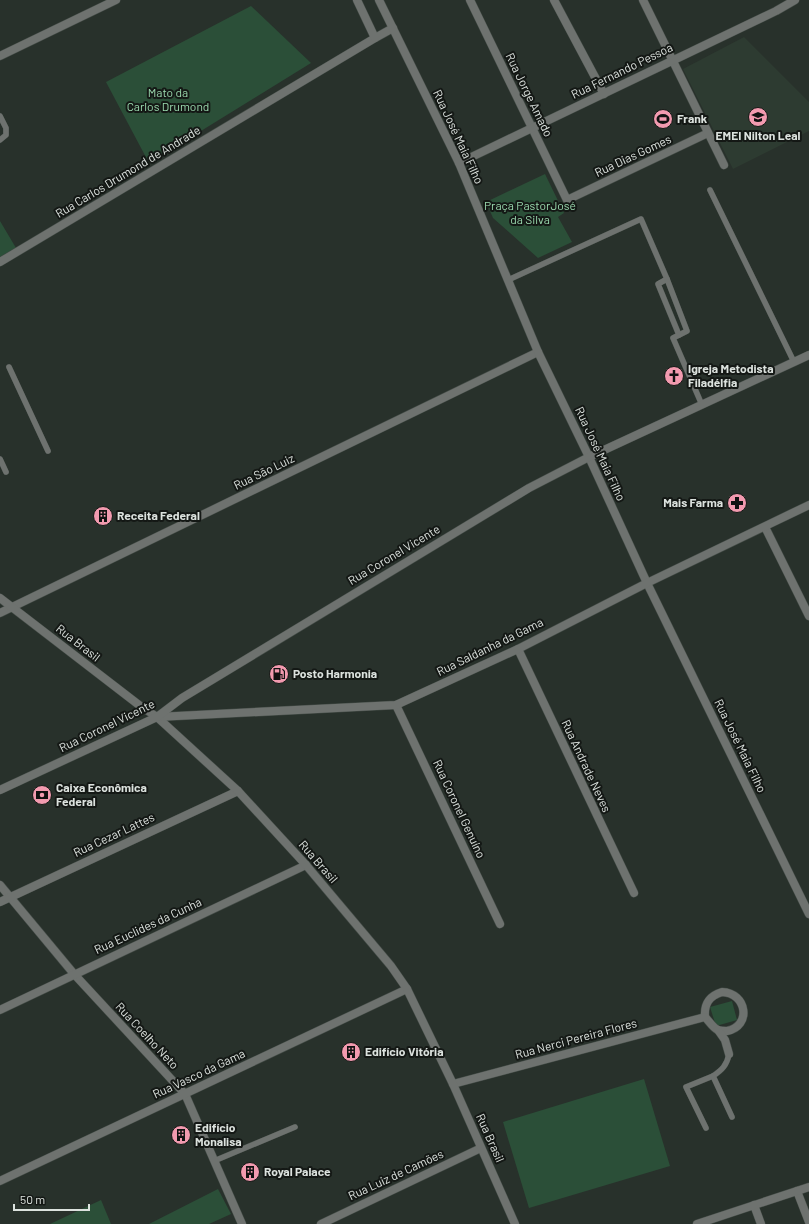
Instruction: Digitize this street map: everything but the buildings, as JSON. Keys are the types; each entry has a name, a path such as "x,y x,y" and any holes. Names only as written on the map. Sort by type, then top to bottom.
{"street":[{"path":"0,56 116,0"},
{"path":"357,0 375,38"},
{"name":"Rua José Maia Filho","path":"380,0 459,163 538,352 589,457 647,583 809,914"},
{"name":"Rua Jorge Amado","path":"470,0 567,200"},
{"path":"554,0 604,94"},
{"path":"643,0 724,165"},
{"name":"Rua Fernando Pessoa","path":"459,163 776,11 795,0"},
{"name":"Rua Carlos Drumond de Andrade","path":"0,262 393,28"},
{"name":"Rua Dias Gomes","path":"567,200 708,134"},
{"name":"Rua São Luiz","path":"0,613 538,352"},
{"name":"Rua Coronel Vicente","path":"0,790 157,717 182,698 529,488 589,457 809,355"},
{"name":"Rua Saldanha da Gama","path":"157,717 396,705 518,648 647,583 809,505"},
{"path":"765,527 809,616"},
{"name":"Rua Brasil","path":"0,598 157,717 238,791 306,865 386,960 407,989 453,1084 515,1224"},
{"name":"Rua Andrade Neves","path":"518,648 634,894"},
{"name":"Rua Coronel Genuíno","path":"396,705 500,924"},
{"name":"Rua Cezar Lattes","path":"0,902 238,791"},
{"name":"Rua Euclides da Cunha","path":"0,1010 306,865"},
{"name":"Rua Coelho Neto","path":"0,884 74,974 185,1094 242,1224"},
{"name":"Rua Vasco da Gama","path":"0,1181 407,989"},
{"path":"718,1030 731,1030 740,1022 743,1011 739,1000 734,995 722,992 715,994 710,998 704,1010 705,1017 718,1030 725,1040 729,1054"},
{"name":"Rua Nerci Pereira Flores","path":"453,1084 705,1017"},
{"name":"Rua Luiz de Camões","path":"321,1224 481,1148"},
{"path":"697,1224 714,1221 809,1187"},
{"path":"797,1191 809,1222"},
{"path":"754,1206 761,1224"}],"lane":[{"path":"0,116 6,128 6,135 0,140"},
{"path":"710,190 794,362"},
{"path":"508,280 641,219 668,279 687,330 673,338 702,405"},
{"path":"668,279 658,284 679,335"},
{"path":"9,367 48,451"},
{"path":"0,459 6,472"},
{"path":"706,1128 686,1087 713,1076 723,1069 728,1061 729,1054"},
{"path":"713,1076 732,1117"},
{"path":"214,1161 295,1127"}],"shaded area":[{"name":"EMEI Nilton Leal","path":"744,37 809,102 809,131 733,169 683,69"},
{"name":"Frank","path":"667,112 671,119 658,126 654,118"}],"green space":[{"name":"Mato da Carlos Drumond","path":"251,6 311,63 149,163 106,82"},
{"name":"Praça PastorJosé da Silva","path":"545,174 564,213 558,217 572,242 538,258 493,218 486,202"},
{"path":"0,221 16,248 0,257"},
{"path":"732,1001 737,1020 716,1026 710,1007"},
{"path":"644,1079 670,1166 529,1208 503,1122"},
{"path":"218,1189 231,1214 209,1224 149,1224"},
{"path":"101,1200 111,1224 50,1224"}],"place":[{"name":"EMEI Nilton Leal","path":"758,117"},
{"name":"Frank","path":"663,119"},
{"name":"Igreja Metodista Filadélfia","path":"674,376"},
{"name":"Mais Farma","path":"737,503"},
{"name":"Receita Federal","path":"103,516"},
{"name":"Posto Harmonia","path":"279,674"},
{"name":"Caixa Econômica Federal","path":"42,795"},
{"name":"Edifício Vitória","path":"351,1052"},
{"name":"Edifício Monalisa","path":"181,1135"},
{"name":"Royal Palace","path":"250,1172"}]}
